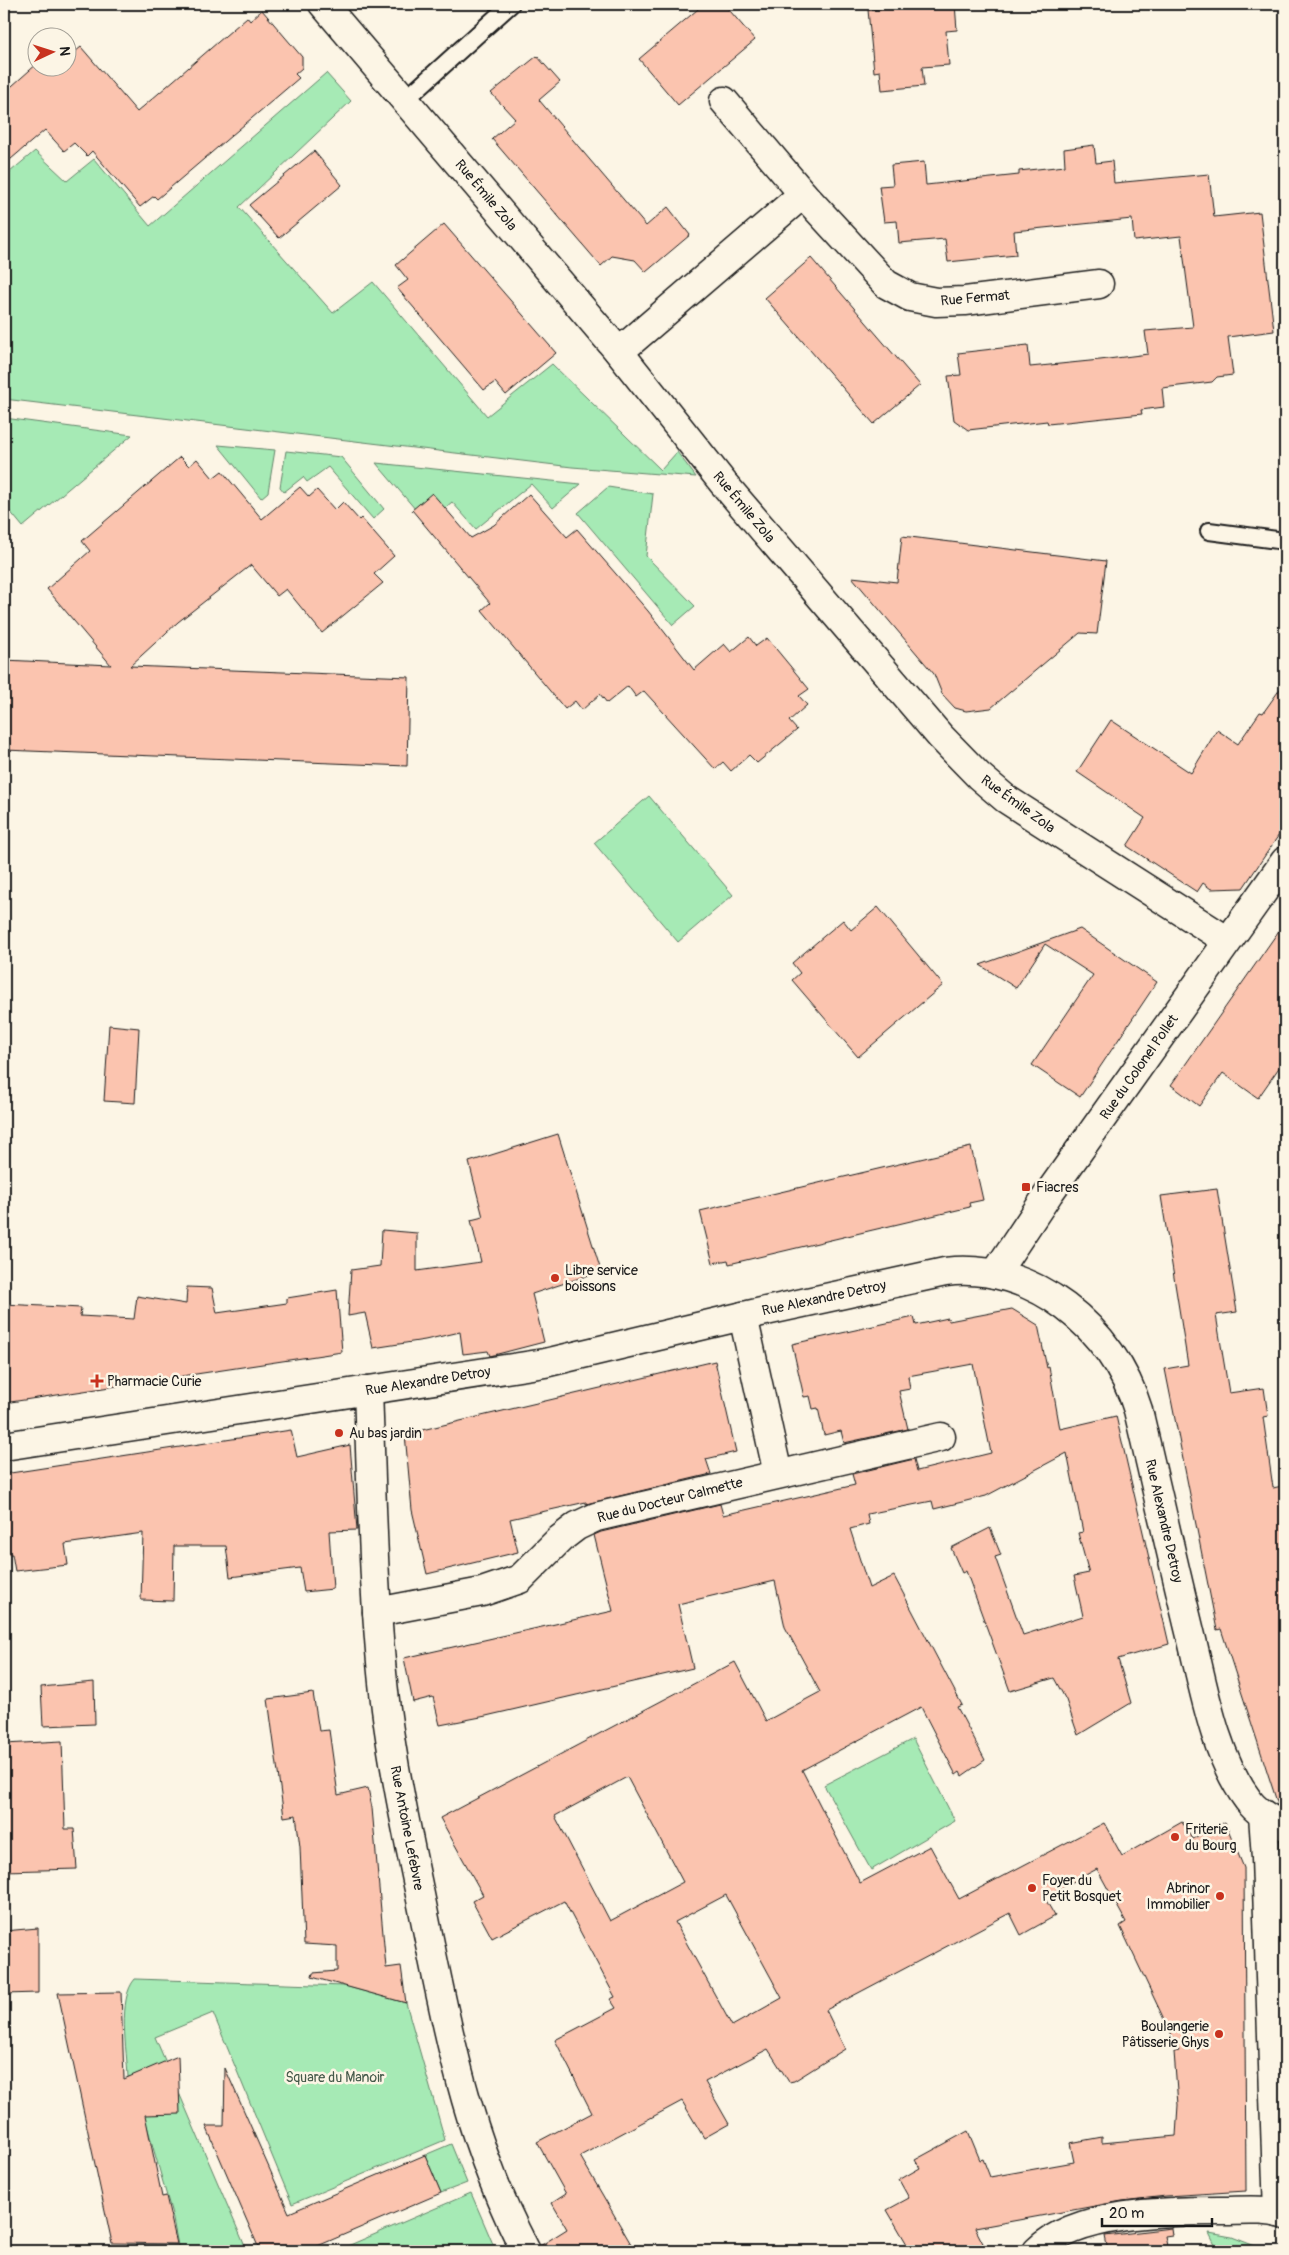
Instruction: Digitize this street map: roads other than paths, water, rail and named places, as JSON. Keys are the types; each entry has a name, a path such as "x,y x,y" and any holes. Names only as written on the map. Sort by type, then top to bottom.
{"street":[{"name":"Rue Émile Zola","path":"323,4 406,99 619,352 724,484 940,736 979,776 1023,810 1228,941"},
{"name":"Rue Fermat","path":"724,101 803,194 886,284 910,297 936,302 965,301 1099,284"},
{"path":"619,352 803,194"},
{"name":"Rue du Colonel Pollet","path":"995,1274 1049,1193 1285,861"},
{"name":"Rue Alexandre Detroy","path":"4,1446 570,1358 743,1316 945,1272 965,1270 995,1274 1034,1289 1075,1313 1099,1337 1123,1371 1138,1410 1199,1669 1220,1741 1249,1802 1274,1820"},
{"path":"743,1316 778,1474"},
{"name":"Rue Antoine Lefebvre","path":"368,1390 377,1612 391,1743 456,2066 485,2157 526,2251"},
{"name":"Rue du Docteur Calmette","path":"377,1612 482,1592 520,1579 560,1539 577,1526 596,1517 941,1437"},
{"path":"1037,2251 1052,2239 1082,2227 1135,2215 1194,2211 1282,2214 1266,1858 1274,1820"}],"lane":[{"path":"406,99 511,4"},
{"path":"1209,531 1285,540"}],"place":[{"name":"Fiacres","path":"1026,1187"},
{"name":"Libre service boissons","path":"555,1278"},
{"name":"Pharmacie Curie","path":"97,1381"},
{"name":"Au bas jardin","path":"339,1433"},
{"name":"Friterie du Bourg","path":"1175,1837"},
{"name":"Foyer du Petit Bosquet","path":"1032,1888"},
{"name":"Abrinor Immobilier","path":"1220,1896"},
{"name":"Boulangerie Pâtisserie Ghys","path":"1219,2034"}],"park label":[{"name":"Square du Manoir","path":"335,2077"}]}
